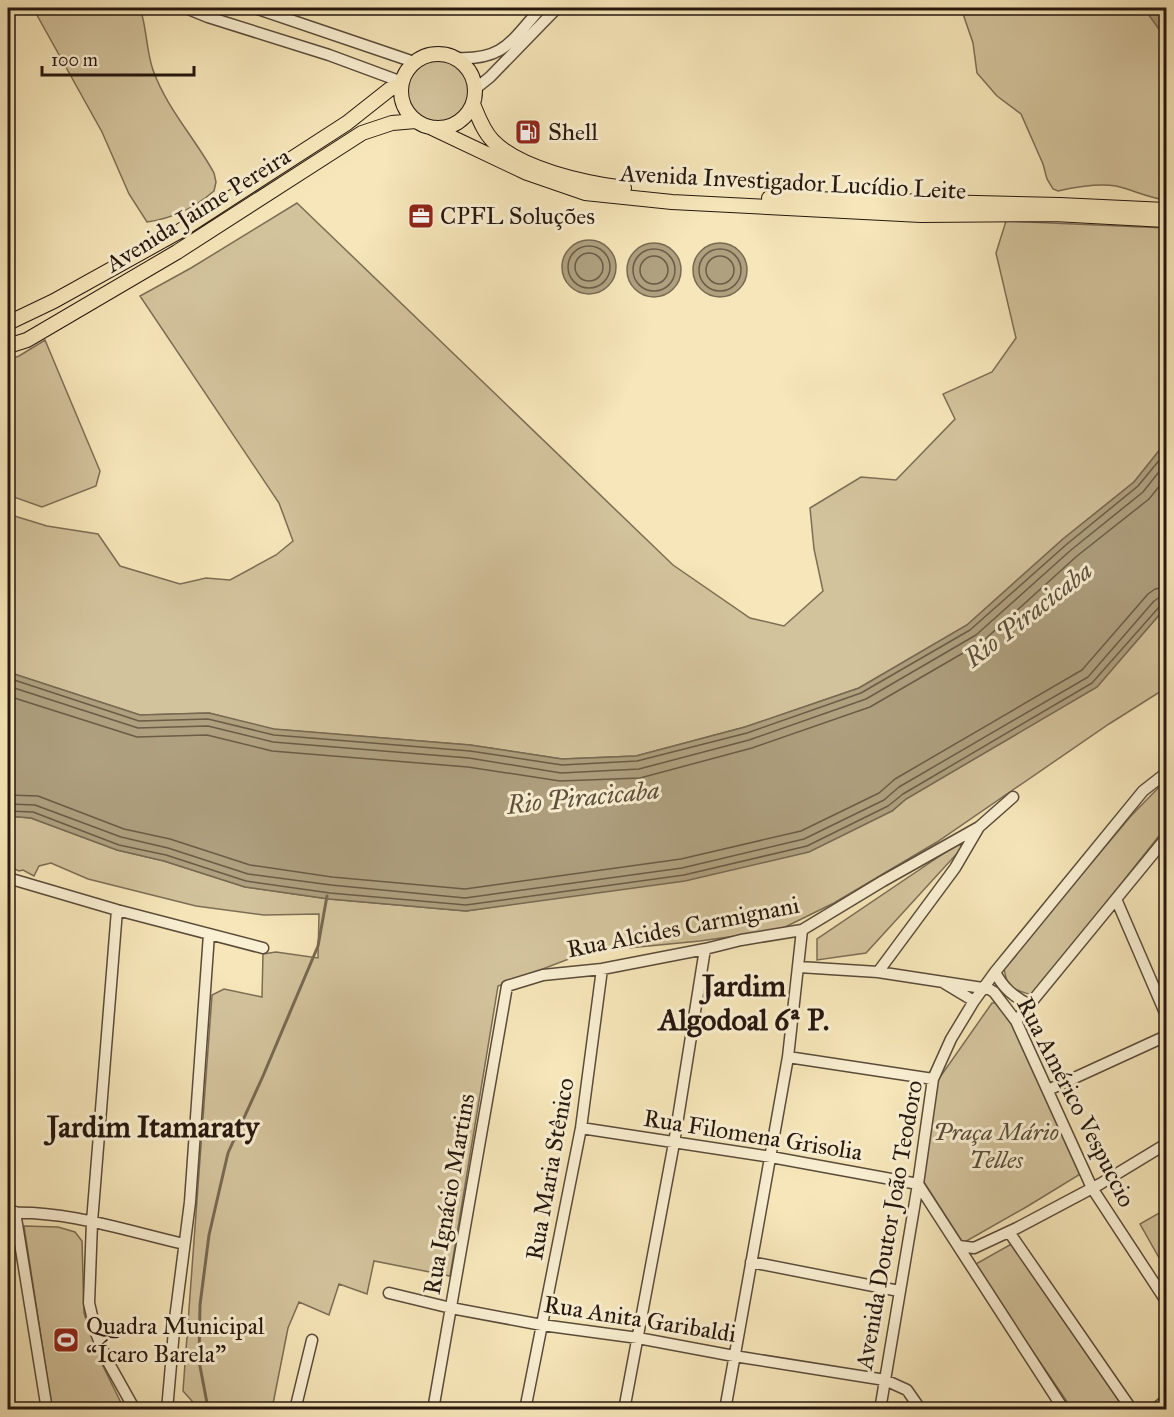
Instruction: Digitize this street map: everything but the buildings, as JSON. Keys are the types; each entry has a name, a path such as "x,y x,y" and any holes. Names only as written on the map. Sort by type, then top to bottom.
{"main road":[{"path":"441,54 454,58 468,71 475,89 473,104 460,121 451,126 430,128 416,121 403,105 404,76 414,62 427,56 441,54"},
{"name":"Avenida Jaime Pereira","path":"8,323 54,301 180,231 347,123 390,90 402,84"},
{"name":"Avenida Investigador Lucídio Leite","path":"473,104 485,131 492,140 516,159 563,176 616,187 680,195 1167,210"},
{"name":"Avenida Jaime Pereira","path":"8,346 27,340 177,252 362,133 393,123 416,121"},
{"name":"Avenida Investigador Lucídio Leite","path":"430,128 527,174 585,193 672,202 921,215 1054,214 1167,220"}],"street":[{"path":"186,8 362,66 402,84"},
{"path":"255,8 414,62"},
{"path":"454,58 473,59 495,54 507,45 541,8"},
{"path":"475,89 490,77 558,8"},
{"name":"Avenida Doutor João Teodoro","path":"880,1410 933,1079 951,1039 995,972 1143,791 1167,773"},
{"name":"Rua Alcides Carmignani","path":"507,986 543,975 602,969 741,940 802,930 979,827 1013,797"},
{"path":"878,972 955,868 979,827"},
{"path":"1016,1021 1167,838"},
{"path":"8,878 117,910 263,948"},
{"path":"1116,899 1167,1015"},
{"path":"117,910 92,1222 89,1304 96,1334 107,1360 135,1410"},
{"path":"725,1410 788,1057 802,930"},
{"path":"167,1410 175,1319 190,1202 209,934"},
{"path":"624,1410 674,1143 705,949"},
{"path":"799,967 878,972 984,988"},
{"name":"Rua Maria Stênico","path":"525,1410 581,1128 602,969"},
{"path":"995,972 1006,990 1030,1005"},
{"path":"938,980 974,1001"},
{"name":"Rua Ignácio Martins","path":"433,1410 507,986"},
{"name":"Rua Américo Vespuccio","path":"984,988 994,992 1016,1021 1092,1188 1167,1301"},
{"path":"1048,1090 1167,1035"},
{"path":"788,1057 933,1079"},
{"name":"Rua Filomena Grisolia","path":"581,1128 771,1157 918,1184"},
{"path":"959,1246 974,1248 1009,1232 1092,1188 1167,1144"},
{"path":"918,1184 1064,1410"},
{"path":"46,1410 11,1213 45,1214 92,1222 184,1244"},
{"path":"1009,1232 1132,1410"},
{"path":"971,1266 983,1249 997,1243 1017,1241"},
{"path":"751,1262 899,1292"},
{"name":"Rua Anita Garibaldi","path":"389,1293 451,1308 542,1325 638,1338 885,1380 908,1390 921,1410"},
{"path":"295,1410 312,1340"},
{"path":"1154,1410 1167,1400"}],"green space":[{"path":"33,8 140,8 153,70 173,110 214,173 216,182 214,191 183,211 147,222 129,194 102,132"},
{"path":"961,8 1149,8 1166,39 1166,200 1109,185 1058,191 1053,189 1021,114 997,96 977,73 973,43"},
{"path":"438,60 460,69 469,91 460,113 438,122 416,113 407,91 416,69"},
{"path":"297,203 673,565 750,618 784,626 823,591 814,549 810,508 861,477 896,480 955,419 943,394 992,372 1016,338 996,253 1006,221 1166,228 1166,442 1134,482 1063,539 967,625 859,688 745,727 636,756 562,759 470,745 270,729 209,713 140,715 8,672 8,514 47,526 98,534 120,566 180,584 206,578 230,580 276,555 293,541 279,503 140,296 191,268"},
{"path":"45,340 100,471 96,486 42,507 8,495 8,360"},
{"path":"1166,607 1166,688 1109,724 937,842 834,903 779,930 700,941 587,952 498,986 450,1276 374,1261 367,1294 339,1284 329,1315 299,1302 288,1328 272,1409 199,1409 183,1391 212,995 224,989 262,997 263,954 276,952 318,958 319,914 264,915 196,906 88,879 51,863 39,866 34,876 8,866 8,816 31,818 117,850 164,861 245,887 329,899 466,911 574,895 892,811 906,799 1097,687"},
{"path":"1166,780 1166,827 1033,995 1012,987 1007,980 1004,967 1130,817"},
{"path":"959,843 962,848 866,953 817,960 817,939"},
{"name":"Praça Mário Telles","path":"992,1003 996,1003 1012,1023 1082,1173 963,1243 922,1179 938,1080"},
{"path":"1166,1209 1166,1261 1162,1263 1140,1224"},
{"path":"24,1226 58,1227 75,1232 82,1241 84,1313 103,1366 124,1409 52,1409"},
{"path":"1015,1242 1126,1406 1123,1409 1072,1409 974,1265"}],"water":[{"path":"1146,8 1166,8 1166,39 1148,14"},
{"path":"584,240 594,240 608,248 614,257 616,267 614,277 608,286 594,294 584,294 567,282 562,272 562,262 574,245"},
{"path":"649,243 659,243 673,251 679,260 681,270 679,280 673,289 659,297 649,297 632,285 627,275 627,265 639,248"},
{"path":"715,243 725,243 739,251 745,260 747,270 745,280 739,289 725,297 715,297 698,285 693,275 693,265 705,248"},
{"name":"Rio Piracicaba","path":"1166,442 1166,607 1097,687 906,799 892,811 809,852 685,881 466,911 329,899 245,887 164,861 117,850 31,818 8,816 8,672 140,715 209,713 274,729 470,745 562,759 636,756 745,727 859,688 967,625 1063,539 1134,482"}],"waterway":[{"path":"213,1410 207,1403 199,1361 200,1305 209,1235 228,1153 318,946 327,896"}],"place":[{"name":"Shell","path":"528,132"},
{"name":"CPFL Soluções","path":"421,216"},
{"name":"Quadra Municipal “Ícaro Barela”","path":"66,1340"}],"district":[{"name":"Jardim Algodoal 6ª P.","path":"744,1003"},
{"name":"Jardim Itamaraty","path":"153,1127"}]}
